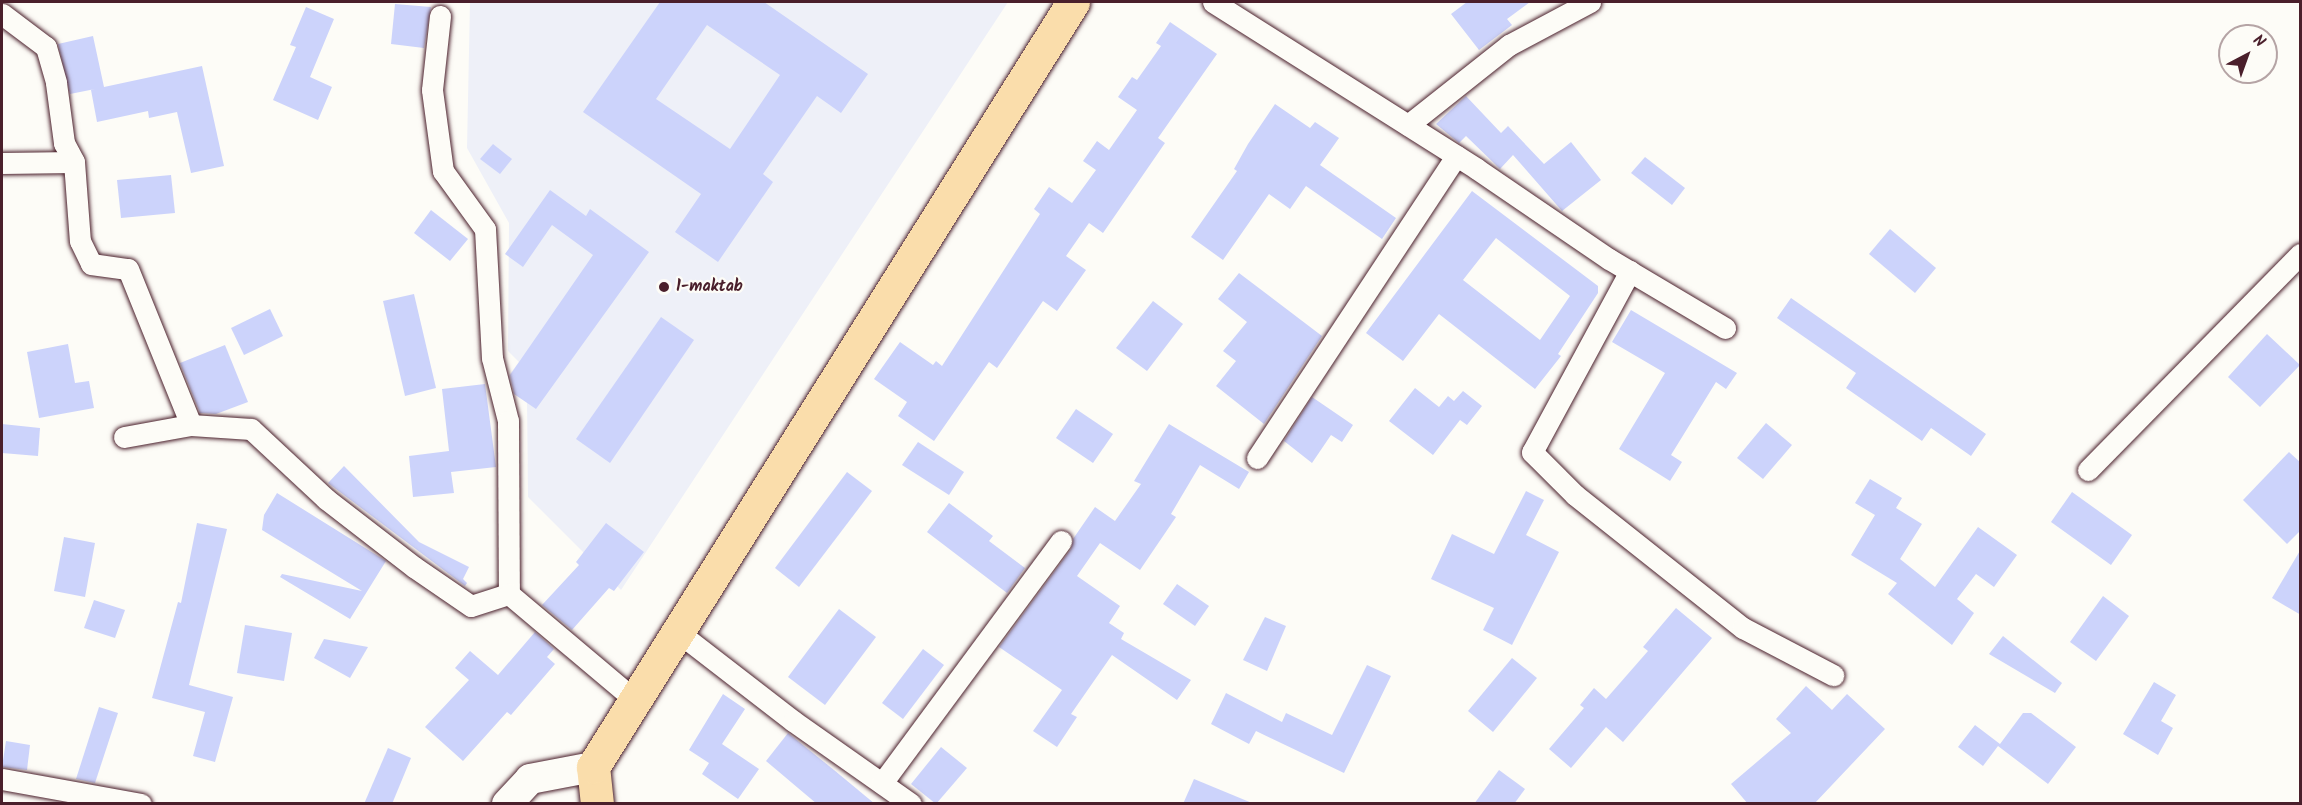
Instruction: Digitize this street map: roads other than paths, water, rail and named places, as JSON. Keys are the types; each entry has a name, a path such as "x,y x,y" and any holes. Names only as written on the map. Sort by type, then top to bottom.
{"main road":[{"path":"597,804 593,767 1072,2"}],"street":[{"path":"1213,2 1408,125 1630,271 1725,328"},
{"path":"1408,125 1509,45 1590,2"},
{"path":"2,14 46,47 56,83 64,143 74,162 80,241 90,264 128,269 191,425"},
{"path":"440,16 432,90 443,171 485,229 492,358 508,422 509,594 635,700"},
{"path":"1257,458 1456,156"},
{"path":"2,163 74,162"},
{"path":"2088,470 2301,254"},
{"path":"1630,271 1532,452 1575,495 1743,628 1833,675"},
{"path":"124,437 191,425 251,429 326,499 471,606 509,594"},
{"path":"882,783 1061,541"},
{"path":"678,632 793,721 911,804"},
{"path":"507,804 530,779 593,767"},
{"path":"2,779 141,804"}],"place":[{"name":"1-maktab","path":"664,287"}]}
